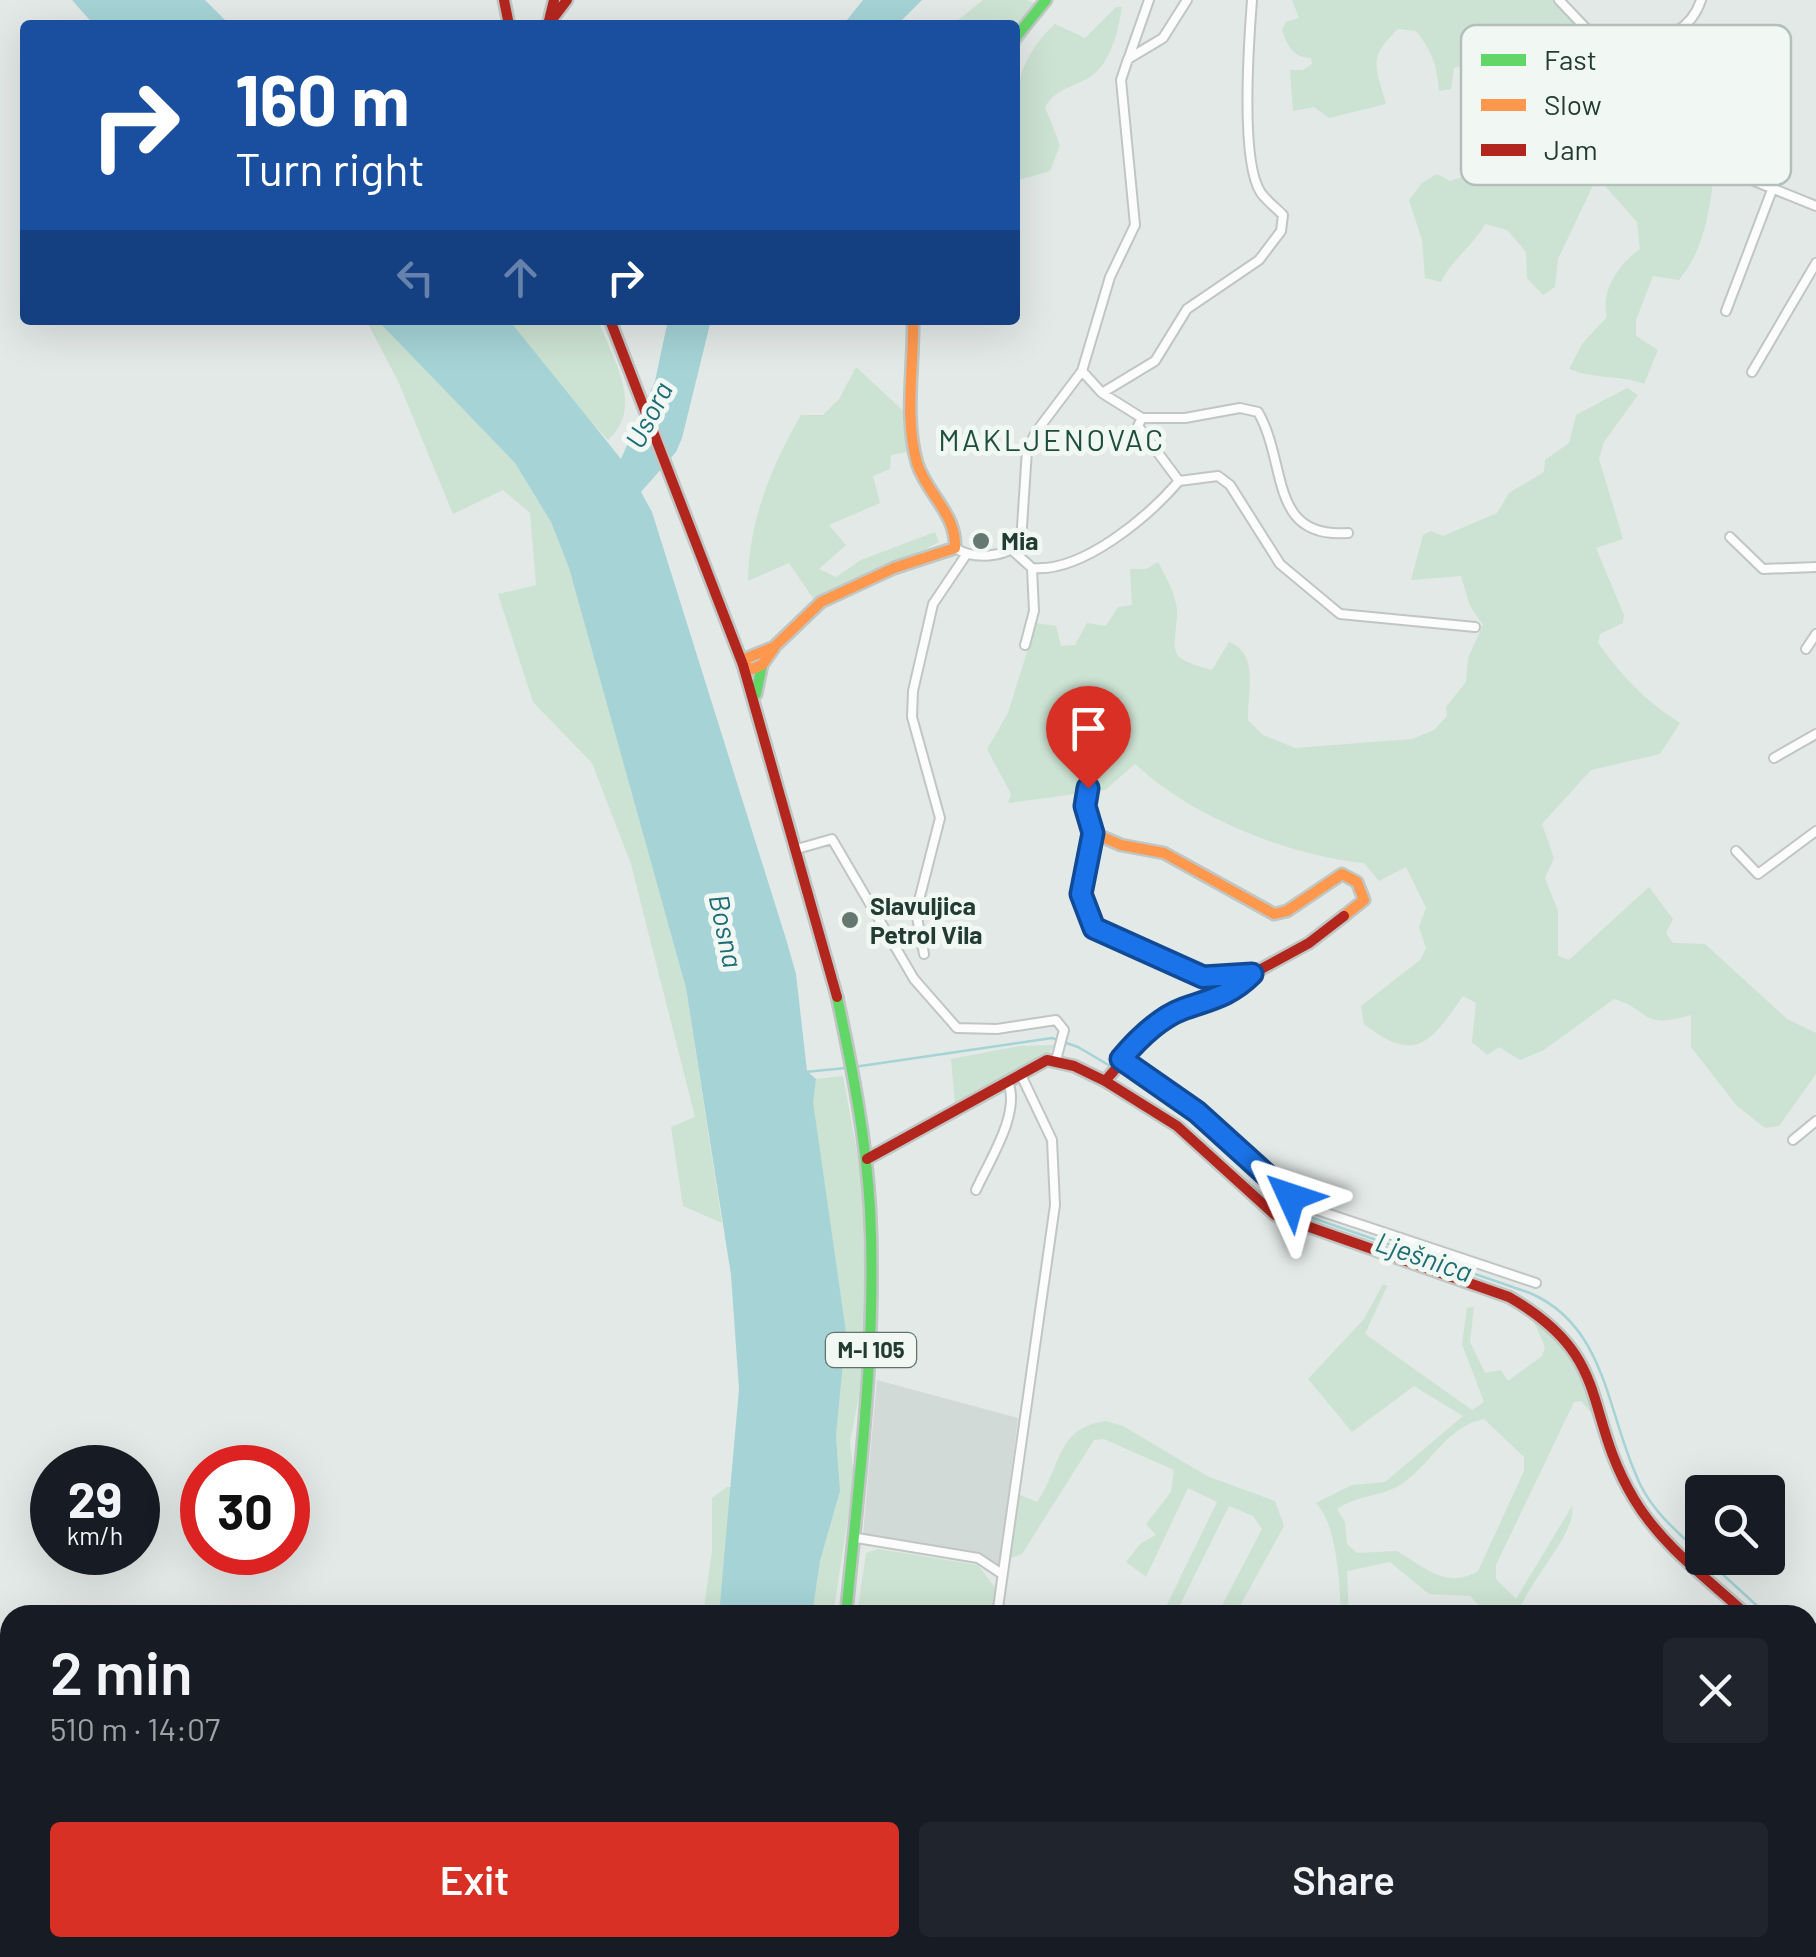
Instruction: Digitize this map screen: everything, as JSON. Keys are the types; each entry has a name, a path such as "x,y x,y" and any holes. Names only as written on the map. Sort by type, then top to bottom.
{"street":[{"path":"552,20 567,0"},
{"path":"1020,32 1046,0"},
{"path":"1012,550 1024,528 1022,473 1027,450 1036,432 1082,372 1110,277 1135,225 1131,146 1122,112 1121,80 1149,0"},
{"path":"1128,59 1163,38 1187,0"},
{"path":"1102,392 1154,361 1187,308 1259,260 1281,232 1283,215 1260,191 1253,165 1246,68 1252,0"},
{"path":"1559,0 1584,25"},
{"path":"1686,25 1696,16 1700,0"},
{"path":"1760,185 1816,206"},
{"path":"1726,311 1772,190"},
{"path":"1752,372 1816,263"},
{"name":"M-I 105","path":"612,325 647,424 720,596 742,663 797,849 856,1085 867,1160 871,1353 847,1605"},
{"path":"912,325 910,400 916,463 932,498 952,522 955,548"},
{"path":"1082,372 1102,392 1142,418 1186,418 1240,408 1258,412 1270,433 1291,515 1317,534 1348,533"},
{"path":"1142,418 1138,426 1142,436 1179,481"},
{"path":"955,548 966,555 1012,550 1032,568 1056,568 1110,542 1158,506 1179,481 1218,476 1230,485 1280,564 1340,614 1475,626"},
{"path":"1730,537 1762,569 1816,567"},
{"path":"755,704 762,665 774,647 822,602 894,568 955,548"},
{"path":"924,954 916,912 940,818 912,717 912,691 934,604 966,555"},
{"path":"1025,644 1034,611 1032,568"},
{"path":"1806,649 1816,634"},
{"path":"742,663 774,647"},
{"path":"742,663 752,668 762,665"},
{"path":"1774,758 1816,734"},
{"path":"1088,788 1085,806 1093,833 1081,894 1094,928 1203,977 1252,974"},
{"path":"1736,851 1758,874 1767,872 1816,831"},
{"path":"1093,833 1164,853 1274,914 1286,911 1342,874 1358,882 1364,900 1299,949 1252,974 1233,993 1182,1009 1166,1020 1120,1060 1108,1078"},
{"path":"797,849 832,839 914,979 958,1028 997,1030 1056,1020 1064,1030 1056,1060"},
{"path":"867,1160 1047,1060 1108,1078 1177,1126 1276,1215 1510,1297 1546,1316 1578,1352 1596,1392 1616,1461 1641,1510 1738,1605"},
{"path":"1120,1060 1166,1088 1291,1197 1311,1208 1536,1284"},
{"path":"997,1605 1055,1205 1052,1140 1022,1075"},
{"path":"976,1190 1009,1114 1012,1092 1008,1082"},
{"path":"1793,1140 1816,1122"},
{"path":"856,1538 978,1558 1002,1574"}],"shaded area":[{"path":"877,1380 1018,1418 999,1566 976,1552 863,1534"}],"green space":[{"path":"983,0 1027,0 1046,8 1020,47 1020,20 958,20"},
{"path":"1292,0 1553,0 1579,25 1461,25 1461,67 1454,68 1451,89 1439,91 1433,59 1421,38 1416,31 1398,29 1378,56 1379,81 1386,104 1329,118 1314,107 1293,111 1290,70 1303,70 1312,64 1311,58 1292,50 1282,30 1286,22 1299,18"},
{"path":"1116,7 1122,7 1102,66 1090,77 1056,94 1045,107 1060,145 1050,171 1020,180 1020,78 1028,59 1055,24 1085,38"},
{"path":"1437,174 1450,181 1461,177 1461,185 1593,185 1558,259 1555,287 1543,295 1527,278 1526,252 1507,230 1485,224 1441,282 1425,278 1422,240 1409,200 1422,183"},
{"path":"1604,185 1712,185 1694,256 1679,280 1653,276 1636,320 1636,336 1658,350 1644,384 1569,369 1582,344 1607,317 1606,298 1613,279 1640,249 1637,222"},
{"path":"369,325 382,325 515,463 551,522 569,568 686,988 722,1223 683,1206 671,1127 695,1117 631,864 592,763 533,702 498,594 536,585 530,513 503,490 453,514 398,381"},
{"path":"513,325 600,325 618,367 625,398 619,427 608,440 573,403"},
{"path":"856,367 912,419 911,451 891,455 890,469 873,476 880,503 829,525 846,545 819,569 836,577 861,560 935,532 939,542 819,607 789,563 748,581 752,537 771,475 801,415 823,415 839,399"},
{"path":"1627,388 1638,395 1604,442 1599,459 1623,539 1596,548 1624,615 1623,623 1600,634 1598,643 1635,687 1680,723 1660,754 1591,770 1542,824 1554,858 1545,878 1558,911 1558,956 1569,960 1649,887 1673,919 1666,933 1673,943 1705,944 1787,1019 1816,1033 1816,1074 1779,1126 1765,1128 1737,1106 1691,1047 1691,1015 1654,1019 1614,999 1544,1050 1520,1060 1499,1047 1487,1055 1472,1042 1476,1003 1463,996 1441,1026 1421,1043 1397,1043 1382,1036 1364,1024 1361,1006 1420,960 1426,948 1419,927 1426,908 1406,867 1379,881 1364,863 1273,842 1212,817 1135,764 1105,790 1008,803 1011,794 987,749 1008,713 1036,623 1056,626 1061,646 1075,645 1087,623 1106,626 1118,607 1132,605 1130,569 1146,569 1158,562 1176,602 1176,653 1187,662 1212,670 1229,642 1239,647 1250,675 1248,720 1263,735 1295,748 1412,739 1434,730 1447,716 1446,707 1466,682 1468,658 1483,625 1470,606 1461,576 1411,580 1423,535 1431,531 1443,536 1497,513 1509,493 1544,472 1545,460 1569,443 1576,415"},
{"path":"1055,1045 1047,1057 955,1103 951,1059 1019,1046"},
{"path":"843,1076 862,1180 865,1305 859,1396 850,1442 854,1478 835,1605 813,1605 820,1561 840,1491 836,1436 846,1332 812,1101 816,1079"},
{"path":"1383,1284 1387,1286 1365,1334 1472,1410 1484,1402 1462,1344 1467,1308 1474,1307 1470,1342 1485,1373 1501,1370 1508,1381 1542,1356 1545,1347 1529,1311 1572,1349 1595,1417 1581,1401 1574,1402 1496,1565 1496,1579 1516,1599 1572,1506 1567,1530 1522,1605 1479,1605 1470,1596 1429,1594 1390,1562 1347,1571 1349,1605 1340,1605 1333,1540 1316,1503 1352,1485 1385,1482 1463,1416 1414,1386 1352,1432 1308,1379 1364,1319","holes":["1484,1419 1524,1457 1524,1471 1478,1571 1466,1576 1445,1577 1397,1551 1357,1553 1347,1544 1345,1522 1337,1509 1403,1483 1450,1437 1471,1423"]},
{"path":"1106,1421 1123,1426 1207,1476 1275,1501 1284,1526 1241,1605 1222,1605 1262,1529 1253,1516 1229,1506 1180,1605 1167,1605 1217,1502 1188,1488 1146,1577 1126,1562 1141,1543 1156,1535 1146,1524 1171,1492 1174,1470 1104,1439 1094,1440 1022,1554 1008,1559 1018,1494 1037,1502 1068,1440 1089,1425"},
{"path":"732,1487 720,1605 704,1605 712,1551 712,1498"},
{"path":"878,1549 978,1565 995,1588 993,1605 858,1605 866,1553"}],"water":[{"path":"72,0 205,0 225,20 90,20"},
{"path":"863,0 922,0 902,20 847,20"},
{"path":"382,325 513,325 621,459 655,381 667,325 710,325 682,438 676,452 641,492 652,512 786,939 796,974 807,1071 816,1079 813,1102 846,1332 836,1436 840,1491 820,1561 813,1605 720,1605 739,1389 731,1275 686,988 569,568 551,522 515,463"}],"waterway":[{"name":"Lješnica","path":"854,1067 1052,1038 1078,1047 1112,1067"},
{"name":"Lješnica","path":"805,1072 846,1068"},
{"name":"Lješnica","path":"1119,1071 1183,1113 1298,1213 1530,1293 1556,1308 1591,1351 1641,1486 1653,1506 1685,1539"},
{"name":"Lješnica","path":"1723,1575 1756,1605"}],"traffic: fast":[{"path":"1020,32 1046,0"},
{"path":"756,694 762,665"},
{"path":"837,997 865,1155 872,1260 866,1412 847,1605"}],"traffic: slow":[{"path":"742,660 774,647 821,602 894,568 955,548 951,525 921,474 913,446 913,325"},
{"path":"743,665 752,669 762,665 774,648"},
{"path":"1088,788 1085,806 1093,833 1121,845 1164,853 1274,914 1287,911 1342,874 1357,882 1364,900 1344,916"}],"traffic: jam":[{"path":"504,0 508,20"},
{"path":"549,20 554,0"},
{"path":"554,17 567,0"},
{"path":"612,325 743,665 837,997"},
{"path":"867,1159 1047,1060 1074,1066 1105,1081 1149,1031 1182,1009 1233,993 1252,974 1309,943 1344,916"},
{"path":"1105,1081 1177,1126 1275,1215 1509,1297 1543,1320 1566,1342 1581,1365 1618,1468 1645,1516 1686,1561 1736,1605"}],"place":[{"name":"Mia","path":"981,541"},
{"name":"Slavuljica Petrol Vila","path":"850,920"}],"district":[{"name":"MAKLJENOVAC","path":"1052,441"}],"route":[{"path":"1088,788 1085,806 1093,833 1085,858 1081,894 1094,928 1203,977 1252,974 1233,993 1182,1009 1150,1030 1121,1059 1197,1112 1291,1197"}],"water label":[{"name":"Usora","path":"649,415"},
{"name":"Bosna","path":"726,931"}]}
